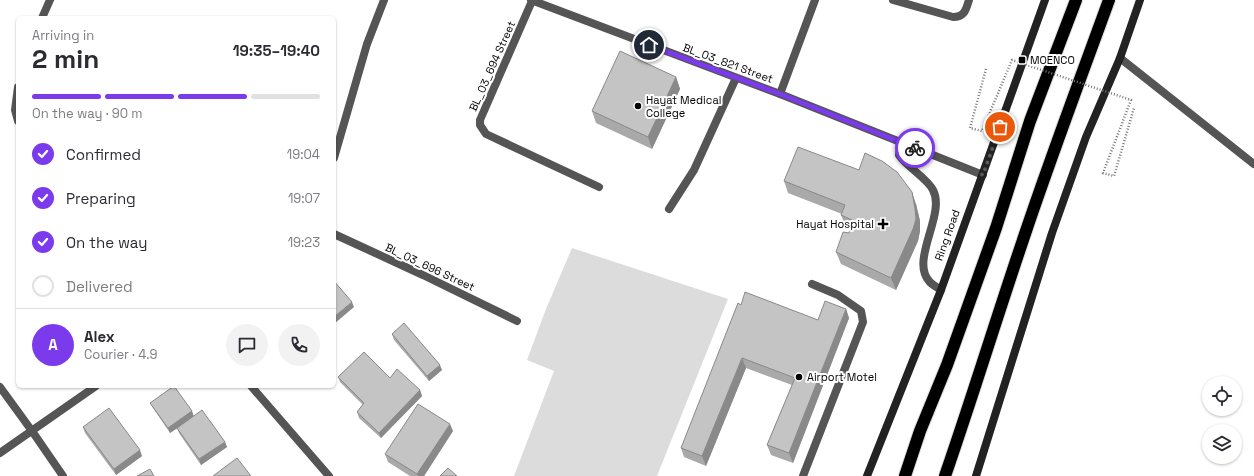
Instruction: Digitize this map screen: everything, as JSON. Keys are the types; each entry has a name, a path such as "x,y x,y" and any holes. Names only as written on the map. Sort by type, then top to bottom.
{"highway":[{"path":"905,476 920,431 947,366 996,228 1030,121 1076,0"},
{"path":"945,476 1026,229 1109,0"}],"street":[{"path":"43,16 50,0"},
{"path":"336,151 367,44 384,0"},
{"name":"BL_03_821 Street","path":"532,0 780,94 983,175"},
{"name":"BL_03_694 Street","path":"532,0 483,112 480,125 486,134 599,187"},
{"path":"780,94 815,0"},
{"path":"892,0 953,17 960,17 964,14 969,0"},
{"name":"Ring Road","path":"867,476 941,290 1045,0"},
{"path":"976,476 1052,233 1086,137 1120,58 1140,0"},
{"path":"1120,58 1254,164"},
{"path":"670,209 694,170 736,78"},
{"path":"16,102 16,114"},
{"path":"901,142 899,155 904,162 933,189 937,204 923,264 925,275 929,282 941,290"},
{"name":"BL_03_696 Street","path":"336,235 517,321"},
{"path":"803,476 863,322 861,311 838,295 812,284"},
{"path":"0,387 62,476"},
{"path":"0,453 93,388"},
{"path":"253,388 330,476"}],"path":[{"path":"986,69 970,128 982,131 1012,60 1131,100 1103,173 1114,176 1134,108"}],"shaded area":[{"path":"572,248 728,299 657,476 514,476 554,371 527,360 546,309"}],"building":[{"name":"Hayat Medical College","path":"620,51 676,77 648,137 592,111"},
{"name":"Hayat Hospital","path":"798,147 859,170 865,153 882,161 897,172 912,192 916,219 891,278 836,252 843,232 849,233 852,220 841,215 845,205 784,181"},
{"path":"336,283 352,302 336,315"},
{"name":"Airport Motel","path":"745,292 818,320 825,301 846,309 789,453 767,445 795,378 742,358 702,456 681,448 738,303 741,305"},
{"path":"404,323 440,365 427,376 392,334"},
{"path":"364,352 390,378 397,369 420,390 379,433 357,412 364,403 338,377"},
{"path":"171,388 175,388 192,411 168,428 150,403"},
{"path":"418,404 450,424 417,474 385,454"},
{"path":"109,408 140,450 114,469 83,427"},
{"path":"202,410 225,442 199,459 177,428"},
{"path":"237,458 251,476 213,476"},
{"path":"448,468 457,476 440,476"},
{"path":"150,469 154,476 137,476"}],"way so far":[{"path":"915,148 983,175 1000,127"}],"place":[{"name":"MOENCO","path":"1022,60"},
{"name":"Hayat Medical College","path":"638,106"},
{"name":"Hayat Hospital","path":"883,224"},
{"name":"Airport Motel","path":"799,377"}],"route":[{"path":"649,45 780,94 915,148"}]}
